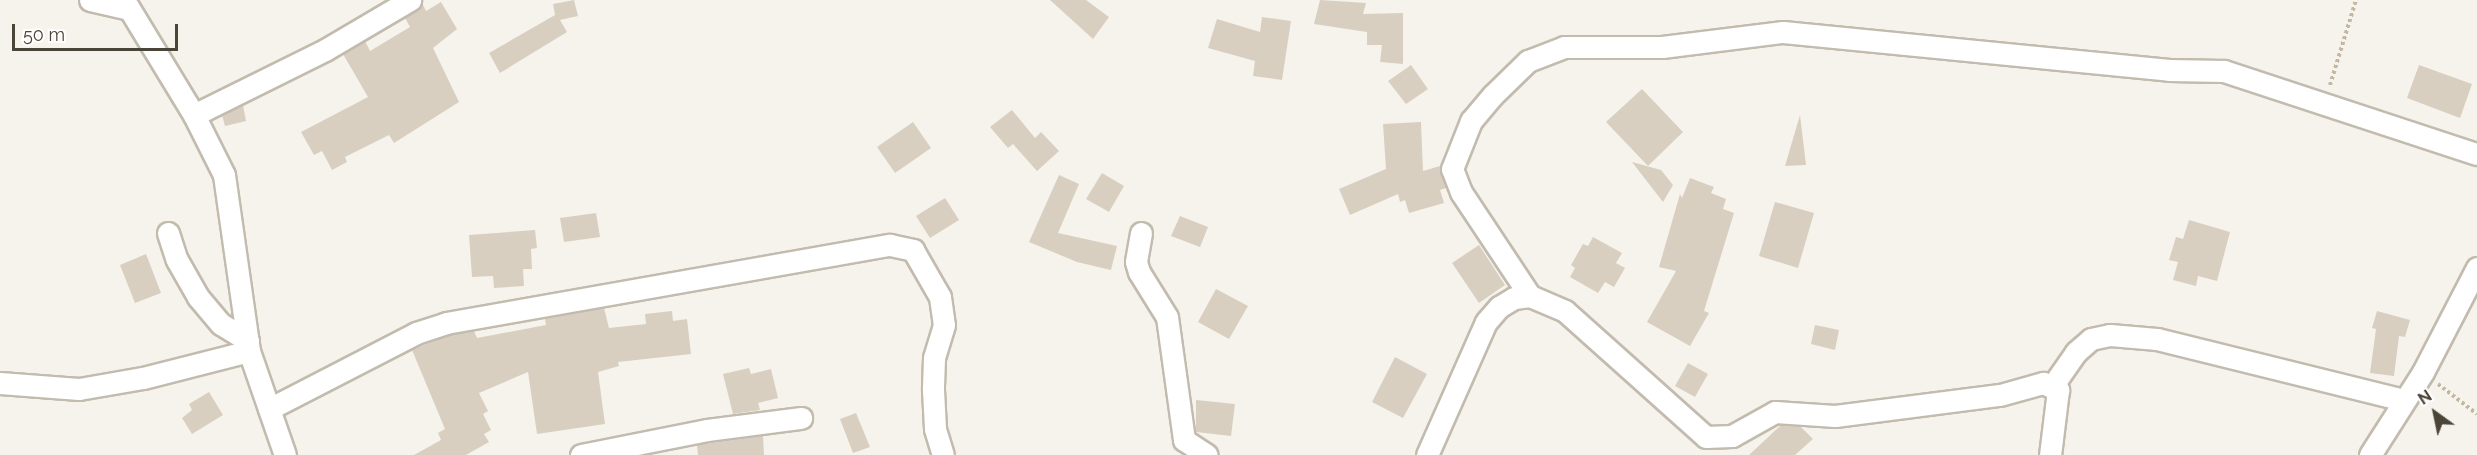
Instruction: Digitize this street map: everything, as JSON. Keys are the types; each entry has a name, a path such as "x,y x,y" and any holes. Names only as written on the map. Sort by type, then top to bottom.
{"street":[{"path":"90,0 125,4 194,115 224,175 248,346 285,455"},
{"path":"194,115 325,50 410,0"},
{"path":"2050,455 2059,401 2058,390 2053,385 2043,383 2000,395 1834,416 1775,412 1732,436 1718,439 1706,437 1565,311 1530,296 1461,192 1452,169 1471,121 1493,95 1528,62 1564,47 1662,47 1783,32 1828,34 2158,69 2224,71 2477,154"},
{"path":"1141,232 1136,262 1139,273 1167,317 1184,440 1207,455"},
{"path":"168,233 182,270 198,297 221,324 248,346"},
{"path":"269,409 416,333 446,322 890,245 913,250 940,297 944,325 934,358 933,390 935,429 943,455"},
{"path":"2370,455 2423,372 2477,268"},
{"path":"1427,455 1486,322 1506,303 1530,296"},
{"path":"2053,385 2083,345 2091,339 2110,335 2157,339 2404,400"},
{"path":"0,383 79,389 143,378 248,346"},
{"path":"581,455 685,434 801,418"}],"path":[{"path":"2324,104 2356,0"},
{"path":"2423,372 2477,414"}],"building":[{"path":"574,0 578,16 560,20 567,32 500,73 489,53 555,15 553,4"},
{"path":"1050,0 1086,0 1109,17 1093,39"},
{"path":"1320,0 1366,3 1363,14 1403,13 1403,64 1380,62 1382,45 1367,45 1367,32 1314,24"},
{"path":"441,2 457,29 433,48 459,102 394,143 389,135 345,157 347,162 332,170 322,151 314,155 301,132 368,97 343,54 365,41 370,51 410,27 405,18 422,3 426,11"},
{"path":"1262,17 1291,21 1282,80 1253,76 1255,61 1208,48 1217,19 1260,32"},
{"path":"1411,65 1428,89 1406,104 1388,81"},
{"path":"2419,65 2472,84 2460,118 2407,98"},
{"path":"1642,89 1683,132 1648,166 1606,122"},
{"path":"243,105 246,121 225,126 222,115"},
{"path":"1012,110 1035,138 1041,132 1059,151 1037,171 1013,144 1008,148 990,127"},
{"path":"1800,115 1806,165 1785,166"},
{"path":"913,122 931,148 895,173 877,147"},
{"path":"1421,122 1423,171 1440,166 1446,188 1440,190 1444,203 1409,213 1405,200 1400,202 1398,194 1350,215 1339,189 1386,169 1383,124"},
{"path":"1632,162 1661,170 1673,185 1663,202"},
{"path":"1102,173 1124,186 1109,212 1086,199"},
{"path":"1059,175 1079,184 1058,233 1117,246 1111,270 1077,262 1029,242"},
{"path":"1690,178 1714,187 1711,193 1726,199 1723,209 1734,213 1704,311 1709,313 1690,346 1647,322 1676,271 1659,267 1680,194 1682,198"},
{"path":"945,198 959,220 930,238 916,216"},
{"path":"1775,202 1814,213 1798,268 1759,256"},
{"path":"596,213 600,237 564,242 560,218"},
{"path":"1180,216 1208,227 1200,247 1171,236"},
{"path":"2189,220 2230,232 2217,281 2198,276 2196,286 2173,280 2178,262 2169,260 2176,237 2183,239"},
{"path":"535,230 537,248 531,249 532,269 523,269 524,286 494,288 493,276 472,277 469,235"},
{"path":"1593,237 1622,253 1616,263 1625,268 1614,287 1605,282 1598,293 1570,277 1575,268 1571,265 1583,244 1588,246"},
{"path":"1479,245 1505,285 1479,303 1452,263"},
{"path":"146,254 161,293 135,303 120,265"},
{"path":"1216,289 1248,306 1229,339 1198,322"},
{"path":"604,308 609,328 646,324 645,314 672,311 673,321 687,319 691,354 618,362 619,366 598,372 605,424 537,434 528,372 479,393 488,411 483,414 491,430 484,434 489,442 466,455 414,455 441,440 438,433 445,429 412,350 449,335 474,331 477,338 546,325 545,319"},
{"path":"2377,311 2410,320 2405,337 2399,336 2394,376 2370,373 2376,329 2372,328"},
{"path":"1815,325 1839,330 1835,350 1811,344"},
{"path":"1395,357 1427,374 1403,418 1372,402"},
{"path":"1688,363 1708,374 1695,397 1675,386"},
{"path":"749,368 751,374 771,369 778,398 758,403 760,410 733,414 723,374"},
{"path":"209,392 223,415 192,434 182,418 192,410 189,404"},
{"path":"1196,400 1235,404 1231,436 1196,432"},
{"path":"856,413 870,447 853,453 840,419"},
{"path":"1781,425 1801,427 1813,439 1795,455 1749,455"},
{"path":"763,436 764,455 698,455 697,445"}]}
